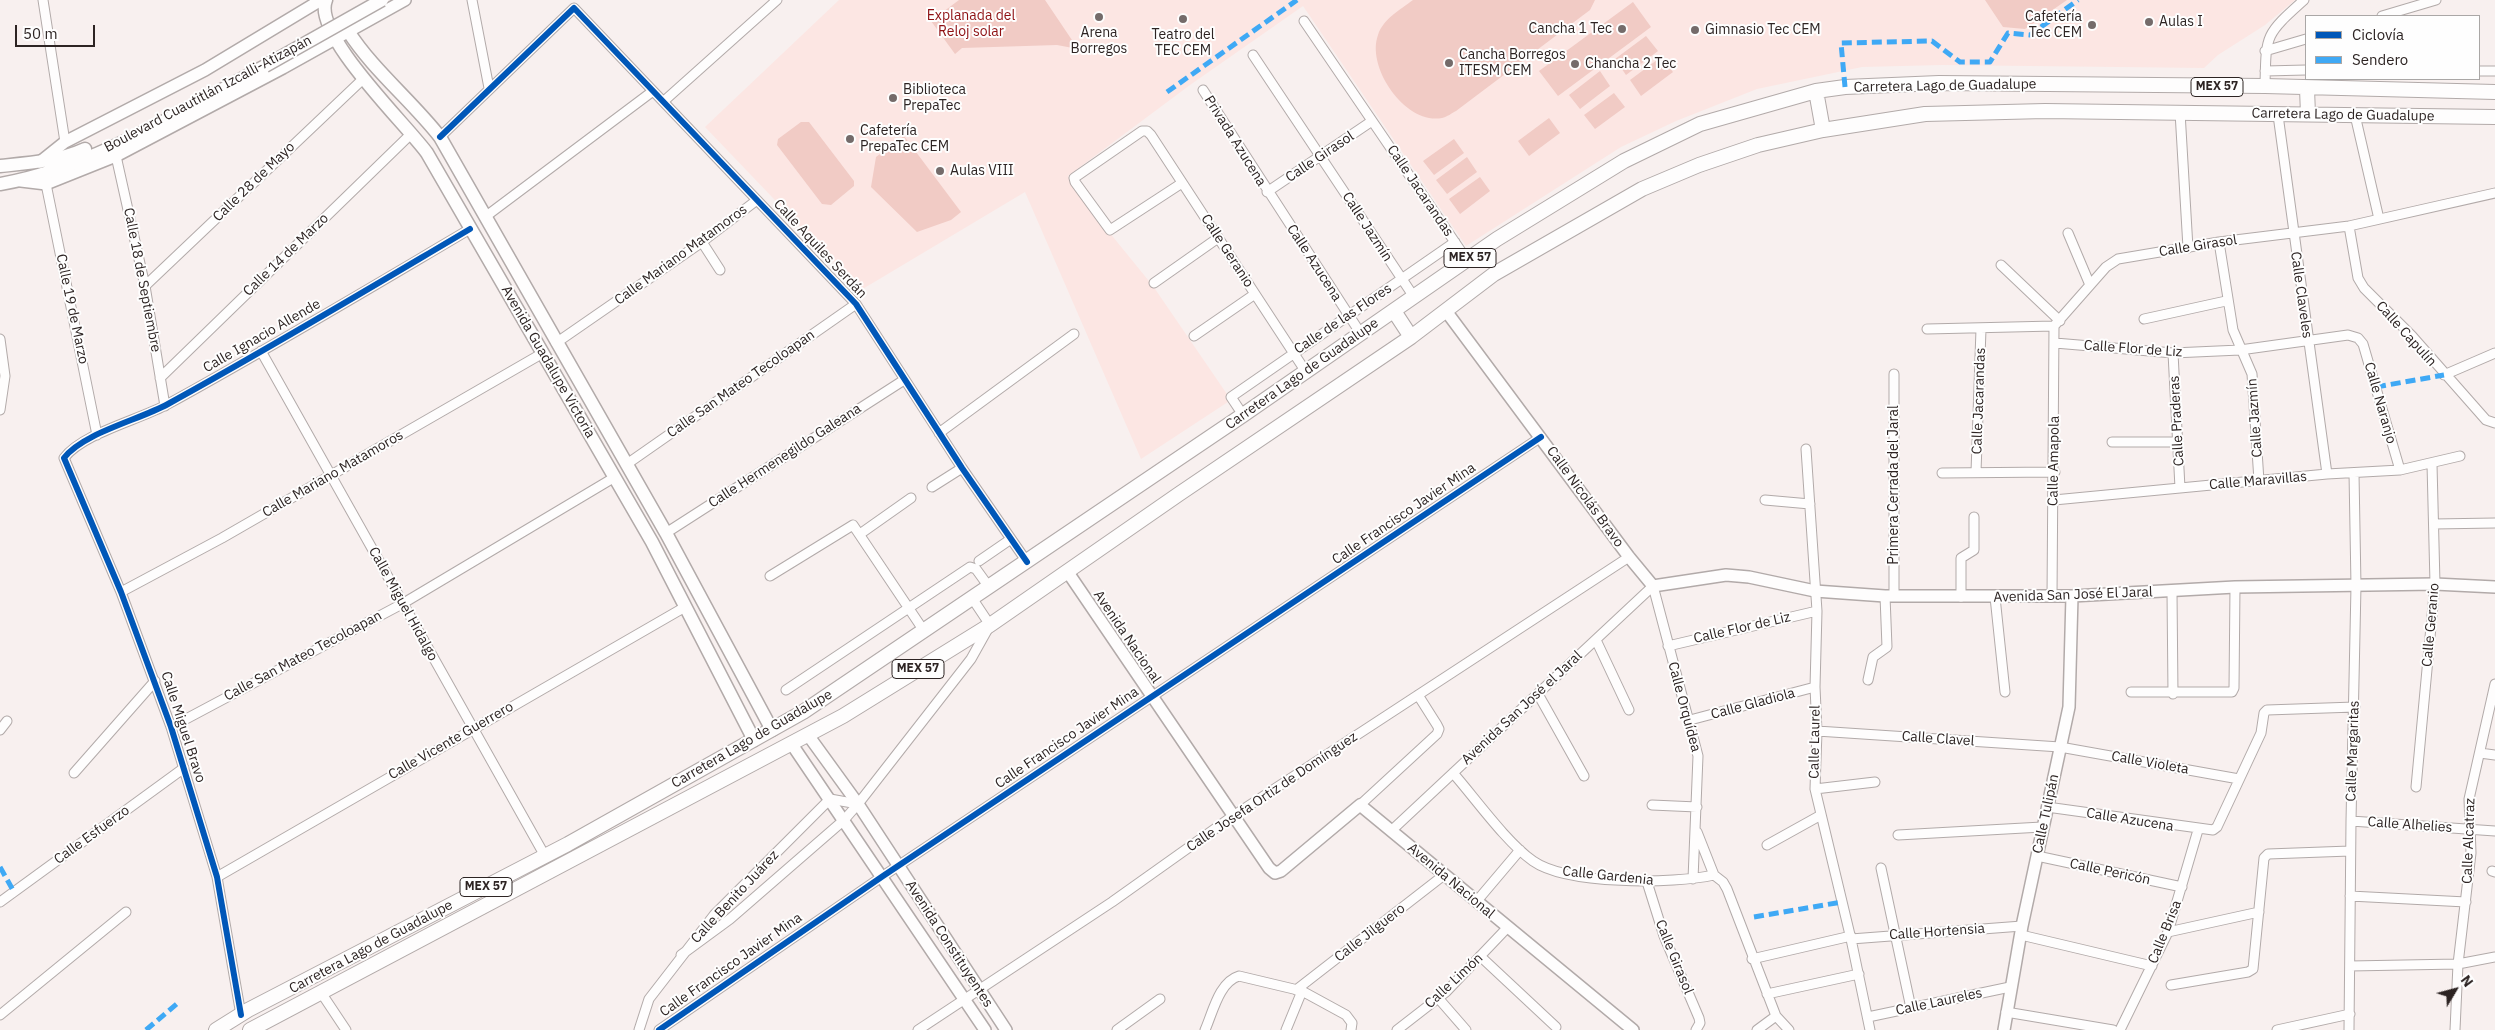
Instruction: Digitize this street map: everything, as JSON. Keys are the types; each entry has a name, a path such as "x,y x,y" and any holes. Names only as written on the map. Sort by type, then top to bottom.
{"main road":[{"name":"Avenida Guadalupe Victoria","path":"326,0 324,16 336,38 362,79 412,133 427,153 615,477 754,740"},
{"name":"Boulevard Cuautitlán Izcalli-Atizapán","path":"0,166 76,158 365,0"},
{"name":"Boulevard Cuautitlán Izcalli-Atizapán","path":"1,184 21,181 156,125 382,0"},
{"name":"Avenida Guadalupe Victoria","path":"348,31 364,54 425,118 440,137 666,533 772,730"},
{"name":"Carretera Lago de Guadalupe","path":"216,1030 241,1015 545,856 803,712 1243,416 1467,260 1540,212 1660,141 1700,124 1816,91 1845,87 1939,83 2265,86 2495,92"},
{"path":"2307,88 2308,114"},
{"path":"1816,91 1823,130"},
{"name":"Carretera Lago de Guadalupe","path":"250,1030 320,991 808,735 990,624 1411,337 1494,274 1642,189 1699,165 1758,145 1823,130 1925,114 2180,112 2495,117"},
{"path":"1394,311 1411,337"},
{"path":"617,816 626,832"}],"street":[{"path":"43,0 64,142"},
{"path":"40,162 64,142 205,70 321,0"},
{"path":"21,181 46,184 116,156 405,0"},
{"path":"440,137 490,88 472,0"},
{"path":"664,101 777,0"},
{"path":"2265,86 2265,51 2274,27 2304,0"},
{"path":"2385,15 2436,0"},
{"name":"Calle Aquiles Serdán","path":"490,88 574,8 856,304 939,434 1027,562"},
{"name":"Calle Jacarandas","path":"1304,21 1467,260"},
{"path":"2265,51 2305,39"},
{"name":"Calle Jazmín","path":"1253,55 1414,297"},
{"path":"2265,71 2305,70"},
{"path":"2480,71 2495,71"},
{"name":"Calle 28 de Mayo","path":"145,286 362,79"},
{"name":"Privada Azucena","path":"1203,90 1267,192"},
{"path":"485,217 653,91"},
{"path":"2180,112 2188,248"},
{"name":"Calle Claveles","path":"2278,115 2326,474"},
{"path":"2355,115 2380,218"},
{"name":"Calle Girasol","path":"1267,192 1372,122"},
{"name":"Calle Geranio","path":"1182,183 1110,230 1074,178 1142,132 1147,131 1182,183 1306,372"},
{"name":"Calle 14 de Marzo","path":"160,378 412,133"},
{"name":"Calle 18 de Septiembre","path":"116,156 145,286 165,406"},
{"path":"0,166 1,184"},
{"name":"Calle 19 de Marzo","path":"46,184 97,435"},
{"name":"Calle Azucena","path":"1267,192 1361,334"},
{"name":"Calle Girasol","path":"2057,324 2106,267 2118,259 2218,242 2349,226 2495,193"},
{"name":"Calle Mariano Matamoros","path":"556,343 702,242 757,200"},
{"name":"Calle Capulín","path":"2349,226 2358,278 2364,288 2412,336 2444,375 2486,420 2495,423"},
{"name":"Calle Ignacio Allende","path":"64,458 68,453 97,435 165,406 470,228"},
{"path":"2068,233 2090,285"},
{"path":"1154,283 1218,238"},
{"path":"702,242 720,270"},
{"name":"Calle de las Flores","path":"1243,416 1231,397 1455,242"},
{"name":"Calle Jazmín","path":"2218,242 2226,301 2233,330 2240,350 2248,361 2252,374 2259,481"},
{"path":"2001,266 2057,324"},
{"path":"1194,336 1255,294"},
{"path":"2144,319 2226,301"},
{"name":"Calle San Mateo Tecoloapan","path":"626,464 856,304"},
{"name":"Calle Nicolás Bravo","path":"1446,311 1628,557 1653,586"},
{"path":"1927,329 1981,329 2057,324"},
{"name":"Calle Amapola","path":"2052,597 2055,472 2055,343 2057,324"},
{"name":"Calle Jacarandas","path":"1976,472 1981,329"},
{"path":"939,434 1074,334"},
{"name":"Calle Flor de Liz","path":"2055,343 2173,353 2240,350 2348,335 2358,338"},
{"name":"Calle Naranjo","path":"2358,338 2363,344 2400,470"},
{"path":"0,339 4,376 0,410"},
{"name":"Calle Miguel Hidalgo","path":"261,351 545,856"},
{"name":"Calle Mariano Matamoros","path":"121,592 222,538 330,474 543,353"},
{"name":"Calle Praderas","path":"2173,353 2180,488"},
{"path":"2444,375 2495,353"},
{"name":"Primera Cerrada del Jaral","path":"1868,680 1873,657 1887,647 1894,374"},
{"name":"Calle Hermenegildo Galeana","path":"666,533 904,380"},
{"name":"Calle Francisco Javier Mina","path":"660,1030 883,876 1152,696 1228,648 1541,437"},
{"path":"2112,442 2178,442"},
{"name":"Calle Laurel","path":"1806,449 1817,611 1815,687 1817,731 1814,789 1851,938 1870,1030"},
{"name":"Calle Maravillas","path":"2054,500 2326,474 2400,470 2460,456"},
{"name":"Calle Miguel Bravo","path":"64,458 121,592 171,727 217,877 241,1015"},
{"name":"Calle Geranio","path":"2416,787 2435,584 2432,464"},
{"path":"932,487 962,468"},
{"name":"Calle Jacarandas","path":"1942,473 2055,472"},
{"name":"Calle Margaritas","path":"2349,1030 2350,821 2355,707 2356,586 2354,473"},
{"name":"Calle San Mateo Tecoloapan","path":"171,727 402,604 615,477"},
{"path":"860,534 911,498"},
{"path":"1765,500 1810,504"},
{"path":"1961,597 1962,558 1974,550 1974,517"},
{"path":"2434,524 2495,523"},
{"path":"770,576 851,526 855,526 924,631"},
{"path":"979,560 1011,539"},
{"name":"Calle Josefa Ortiz de Domínguez","path":"918,1030 1112,902 1233,816 1628,557"},
{"path":"786,690 970,567 976,569 989,587"},
{"name":"Avenida Nacional","path":"1067,571 1233,816 1269,868 1275,873 1281,871 1360,805 1632,1030"},
{"name":"Avenida San José El Jaral","path":"1653,586 1726,575 1749,577 1815,591 1889,596 2052,597 2172,592 2235,587 2435,584 2495,587"},
{"name":"Avenida San José el Jaral","path":"1391,831 1653,586"},
{"name":"Calle Orquídea","path":"1653,586 1698,756 1694,879"},
{"path":"2131,692 2173,694 2232,692 2234,688 2235,587"},
{"path":"2172,592 2173,694"},
{"name":"Calle Tulipán","path":"2004,1030 2021,931 2069,707 2072,596"},
{"path":"1995,597 2005,692"},
{"path":"680,955 730,919 844,820 858,804 971,659 990,624 972,598"},
{"name":"Calle Vicente Guerrero","path":"217,877 685,607"},
{"name":"Calle Flor de Liz","path":"1668,646 1817,611"},
{"path":"1596,640 1629,710"},
{"path":"74,773 155,680"},
{"name":"Calle Alcatraz","path":"2454,1030 2458,964 2471,853 2469,799 2495,684"},
{"name":"Calle Gladiola","path":"1690,720 1815,687"},
{"path":"1538,694 1584,776"},
{"path":"1360,805 1437,734 1439,730 1437,725 1418,695"},
{"path":"2239,779 2261,733 2264,713 2267,710 2355,707"},
{"path":"0,730 7,721"},
{"name":"Calle Clavel","path":"1817,731 2060,747"},
{"name":"Avenida Constituyentes","path":"808,735 858,804 1006,1030"},
{"name":"Avenida Constituyentes","path":"791,743 883,876 984,1030"},
{"name":"Calle Violeta","path":"2060,747 2239,779"},
{"path":"2480,753 2495,755"},
{"name":"Calle Esfuerzo","path":"0,902 184,768"},
{"name":"Calle Gardenia","path":"1453,773 1520,850 1534,862 1557,872 1647,882 1694,879 1714,875"},
{"name":"Calle Azucena","path":"2047,807 2198,830 2213,830 2217,827 2239,779"},
{"path":"1814,789 1875,782"},
{"path":"830,799 858,804"},
{"name":"Calle Benito Juárez","path":"639,1030 649,999 680,955 714,915 830,799"},
{"path":"1652,805 1697,806"},
{"path":"1767,846 1821,815"},
{"name":"Calle Alhelies","path":"2350,821 2495,831"},
{"path":"1898,835 2042,827"},
{"name":"Calle Orquídea","path":"1696,830 1714,875 1723,882 1726,888 1752,959 1776,1016 1789,1030"},
{"name":"Calle Brisa","path":"2120,1030 2168,932 2198,830"},
{"path":"1476,902 1520,850"},
{"path":"2171,985 2248,972 2253,968 2264,858 2268,854 2350,851"},
{"name":"Calle Pericón","path":"2037,856 2182,887"},
{"path":"1881,868 1911,1008"},
{"name":"Calle Jilguero","path":"1286,1030 1299,990 1444,875"},
{"name":"Calle Girasol","path":"1647,882 1664,936 1699,1018 1700,1023 1696,1030"},
{"path":"2350,896 2466,902"},
{"path":"0,1015 126,912"},
{"path":"2168,932 2260,912"},
{"name":"Calle Limón","path":"1398,1030 1438,999 1508,928"},
{"name":"Calle Hortensia","path":"1752,959 1851,938 2021,931 2152,966"},
{"path":"1480,956 1556,1026"},
{"path":"2350,966 2458,964 2495,957"},
{"path":"1767,994 1859,974"},
{"path":"1205,1030 1225,986 1232,978 1239,976 1299,990 1350,1018 1351,1030"},
{"name":"Calle Laureles","path":"1868,1017 2010,987"},
{"path":"320,991 346,1030"},
{"path":"1117,1030 1160,999"},
{"path":"1438,999 1466,1030"},
{"path":"2006,1012 2113,1030"},
{"path":"2277,1030 2350,1014"},
{"path":"1757,1030 1776,1016"}],"shaded area":[{"path":"839,0 2295,0 2265,25 2218,55 2204,68 1942,65 1862,67 1757,89 1676,121 1621,147 1466,246 1303,6 1190,85 1068,176 1109,232 1153,286 1231,400 1141,459 1025,192 861,290 705,127"}],"green space":[{"name":"Explanada del Reloj solar","path":"959,0 1045,0 1078,49 1057,45 962,48 955,54 931,21"},
{"name":"Cancha Borregos ITESM CEM","path":"1413,0 1595,0 1590,10 1456,111 1442,118 1428,118 1402,103 1392,91 1383,77 1376,48 1380,29 1392,15"},
{"path":"1985,0 2067,0 2025,29 2003,27"},
{"path":"1633,2 1651,27 1558,96 1539,71"},
{"path":"1646,36 1658,51 1626,75 1615,59"},
{"path":"1661,57 1673,72 1641,96 1630,80"},
{"path":"1600,71 1610,86 1580,109 1569,95"},
{"path":"1614,93 1625,107 1595,129 1584,115"},
{"path":"1549,118 1560,133 1529,156 1518,141"},
{"path":"801,122 809,122 854,181 854,186 831,205 822,204 777,145 778,139"},
{"path":"904,136 961,212 951,220 917,232 871,187 876,157"},
{"path":"1454,139 1464,153 1434,175 1423,161"},
{"path":"1467,157 1477,172 1447,194 1436,180"},
{"path":"1480,177 1490,191 1460,214 1449,199"}],"marked path":[{"path":"1167,92 1297,0"},
{"path":"1845,87 1841,43 1932,41 1960,62 1990,62 2008,33 2030,35 2078,0"},
{"path":"2376,387 2444,375"},
{"path":"0,867 14,892"},
{"path":"1754,917 1842,902"},
{"path":"146,1030 179,1002"}],"cycle path":[{"path":"440,137 574,8 856,304 962,468 1027,562"},
{"path":"241,1015 217,877 171,727 121,592 64,458 84,441 168,404 282,340 470,229"},
{"path":"659,1030 883,876 1541,437"}],"place":[{"name":"Arena Borregos","path":"1099,17"},
{"name":"Teatro del TEC CEM","path":"1183,19"},
{"name":"Aulas I","path":"2149,22"},
{"name":"Cafetería Tec CEM","path":"2092,25"},
{"name":"Cancha 1 Tec","path":"1622,29"},
{"name":"Gimnasio Tec CEM","path":"1695,30"},
{"name":"Cancha Borregos ITESM CEM","path":"1449,63"},
{"name":"Chancha 2 Tec","path":"1575,64"},
{"name":"Biblioteca PrepaTec","path":"893,98"},
{"name":"Cafetería PrepaTec CEM","path":"850,139"},
{"name":"Aulas VIII","path":"940,171"}]}
